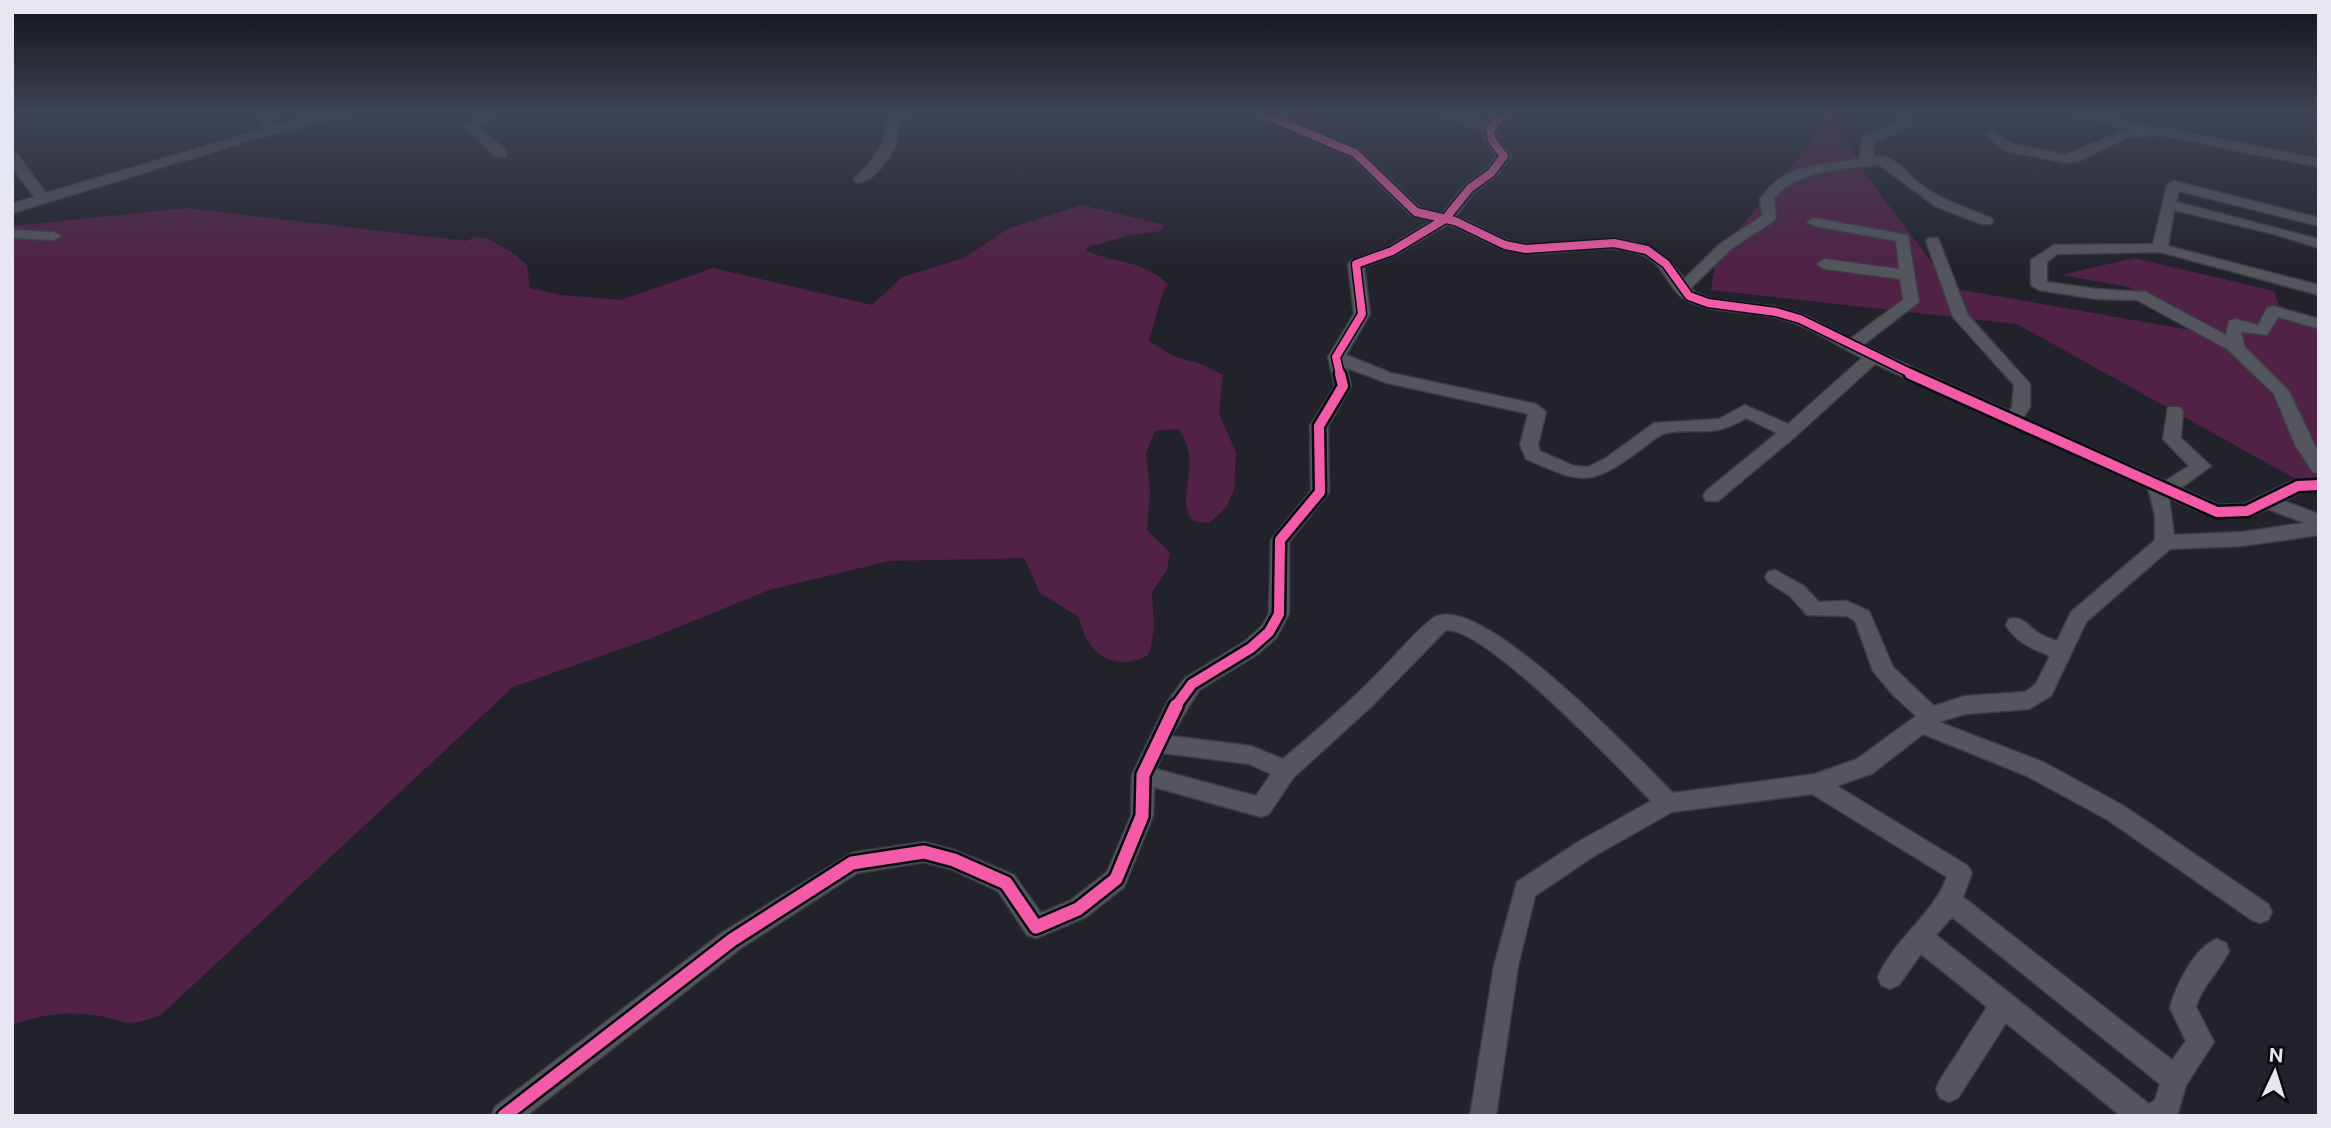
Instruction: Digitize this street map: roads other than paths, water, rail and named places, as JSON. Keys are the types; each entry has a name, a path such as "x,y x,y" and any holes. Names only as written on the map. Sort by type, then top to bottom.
{"street":[{"path":"18,166 43,199"},
{"path":"12,209 116,175 159,166"},
{"path":"861,179 868,175 874,166"},
{"path":"1368,166 1416,212 1445,219 1505,245 1526,248 1614,243 1647,250 1666,264 1689,296 1708,303 1776,312 1825,330 1873,357 2217,512 2247,511 2298,486 2319,485"},
{"path":"504,1116 733,940 852,863 925,852 954,860 1006,883 1036,927 1078,909 1116,879 1142,816 1143,775 1175,707 1192,684 1251,648 1269,632 1279,614 1280,540 1320,492 1319,426 1343,386 1336,357 1362,314 1356,264 1392,251 1445,219 1470,188 1497,166"},
{"path":"1683,286 1697,277 1727,246 1769,218 1767,198 1777,185 1797,174 1841,166"},
{"path":"1892,166 1915,187 1940,203 1986,221"},
{"path":"2160,248 2174,185 2319,222"},
{"path":"2168,204 2279,231 2319,244"},
{"path":"1814,222 1903,238 1936,240 1961,317 2022,384 2021,407 2012,419"},
{"path":"12,234 54,236"},
{"path":"1852,345 1910,302 1903,238"},
{"path":"2319,290 2160,248 2054,250 2039,260 2039,285 2096,294 2140,295 2237,349 2281,391 2304,445 2319,468"},
{"path":"1825,264 1908,275"},
{"path":"2237,349 2233,332 2235,324 2261,331 2266,327 2273,311 2316,323"},
{"path":"1336,357 1387,378 1530,408 1536,412 1529,444 1532,455 1572,472 1590,473 1612,462 1660,427 1722,425 1745,411 1790,432"},
{"path":"1712,496 1790,432 1873,357"},
{"path":"2162,486 2203,466 2172,439 2174,411"},
{"path":"2162,486 2165,542"},
{"path":"2267,500 2319,522"},
{"path":"1483,1116 1506,966 1525,890 1586,849 1668,803 1815,784 1866,766 1926,720 1965,705 2029,700 2044,690 2078,617 2165,542 2242,539 2319,528"},
{"path":"1774,577 1797,591 1814,610 1848,609 1859,613 1869,629 1877,658 1926,720 2035,769 2116,813 2260,912"},
{"path":"1143,775 1261,807 1286,770 1364,699 1441,622 1457,622 1469,626 1504,651 1579,712 1668,803"},
{"path":"2017,625 2033,640 2062,652"},
{"path":"1156,743 1251,755 1286,770"},
{"path":"1815,784 1961,873 1950,901 1890,977"},
{"path":"1950,901 2175,1079"},
{"path":"1919,937 2142,1116"},
{"path":"2155,1116 2166,1109 2175,1079 2202,1042 2183,1008 2188,989 2217,951"},
{"path":"1949,1089 2002,1006"}]}
